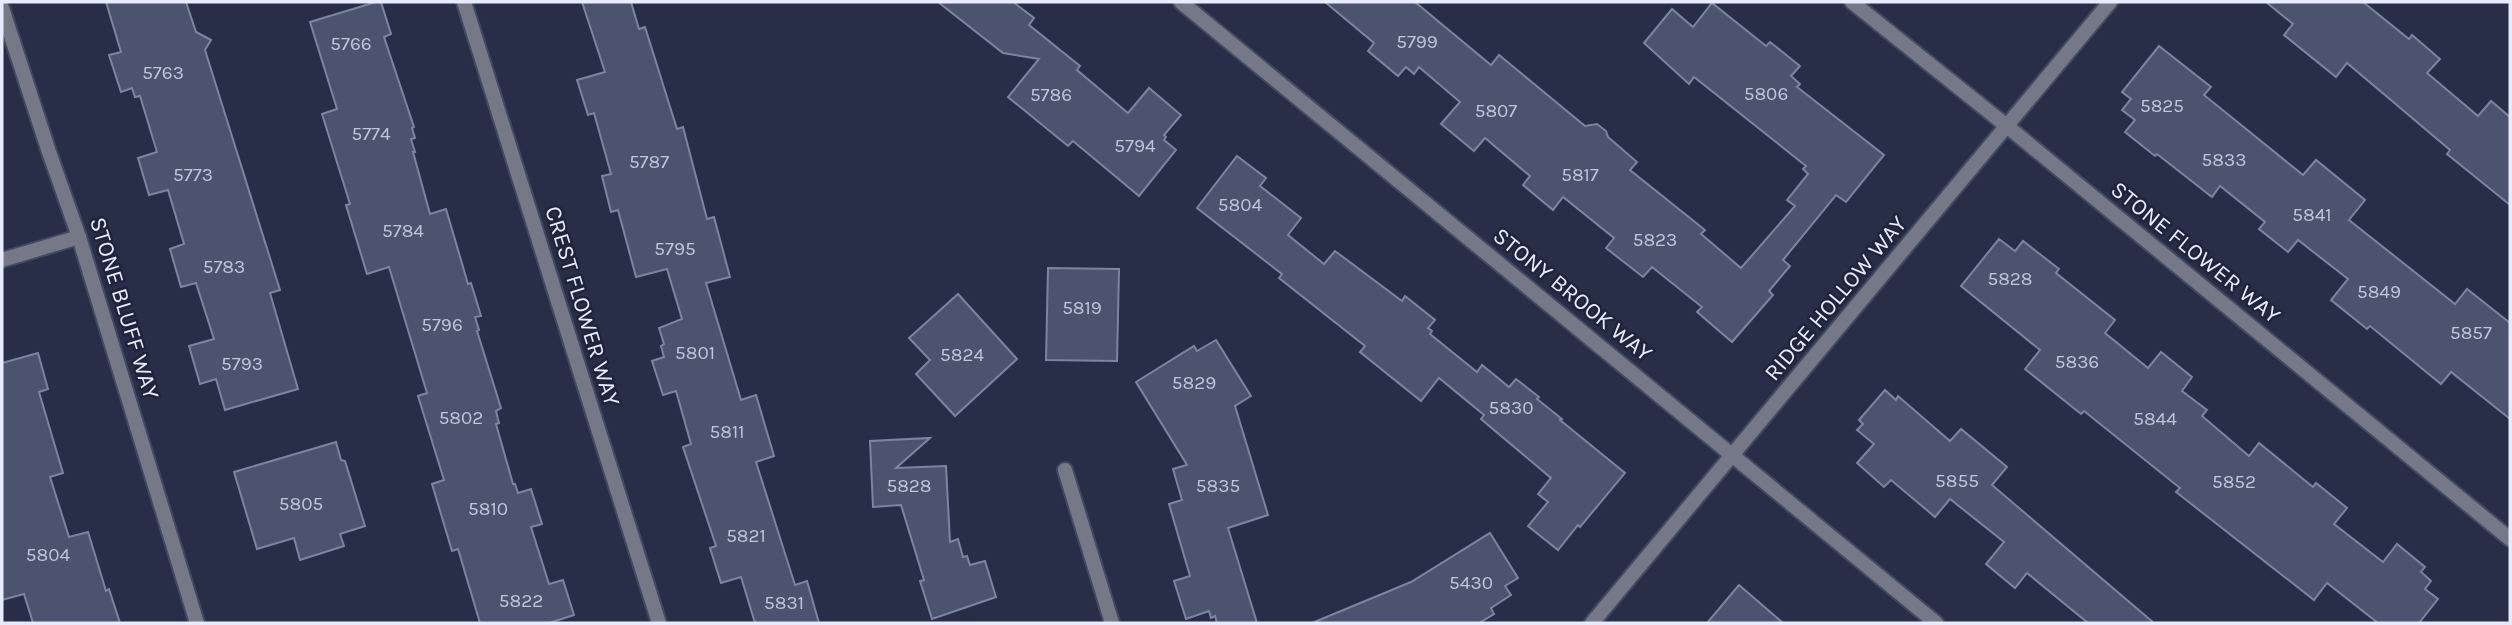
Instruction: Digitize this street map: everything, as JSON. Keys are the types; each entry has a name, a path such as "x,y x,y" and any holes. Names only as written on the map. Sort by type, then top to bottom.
{"street":[{"name":"CREST FLOWER WAY","path":"464,2 659,623"},
{"name":"STONY BROOK WAY","path":"1181,2 1936,623"},
{"name":"STONE FLOWER WAY","path":"1852,2 2510,539"},
{"name":"RIDGE HOLLOW WAY","path":"1592,623 2110,2"},
{"name":"STONE BLUFF WAY","path":"2,8 48,152 79,237 197,623"},
{"path":"2,260 79,237"},
{"path":"1065,470 1112,623"}],"building":[{"path":"106,2 186,2 196,32 211,40 205,50 280,290 270,293 298,389 225,410 216,379 200,384 189,346 214,339 196,283 181,287 170,249 184,244 168,190 149,195 138,158 157,152 140,96 135,97 132,88 121,92 109,55 121,52"},
{"path":"381,2 391,34 384,37 414,127 415,138 411,139 413,152 430,214 446,209 468,284 471,283 481,316 475,317 479,330 477,331 501,408 496,411 499,423 496,424 513,484 518,493 531,489 542,524 531,527 549,584 563,580 574,615 549,623 480,623 458,549 452,551 432,484 444,480 418,396 427,393 389,267 367,274 346,205 350,204 322,114 337,109 310,22"},
{"path":"582,2 631,2 639,29 645,27 677,129 683,127 707,219 714,217 730,277 706,283 741,400 756,395 774,456 756,462 795,585 807,581 819,623 755,623 741,577 721,583 710,548 716,546 683,447 691,444 676,391 663,395 652,361 664,357 661,346 664,344 659,328 682,319 667,269 636,277 618,210 611,212 602,176 611,174 594,113 588,115 577,80 605,72"},
{"path":"938,2 1013,2 1034,18 1029,25 1080,66 1077,70 1128,113 1149,88 1181,115 1164,135 1164,140 1176,150 1139,196 1073,141 1068,146 1008,97 1039,59 1003,53"},
{"path":"1325,2 1415,2 1491,65 1499,55 1585,126 1597,124 1606,131 1608,137 1637,162 1630,170 1705,230 1701,234 1741,268 1795,206 1787,200 1808,174 1803,169 1806,166 1694,77 1689,84 1644,43 1672,9 1693,27 1712,3 1766,46 1770,42 1800,66 1791,76 1800,84 1797,87 1884,155 1846,202 1836,195 1783,260 1790,266 1769,291 1773,295 1732,342 1697,312 1702,307 1652,267 1643,277 1606,248 1614,238 1563,197 1553,210 1523,185 1530,176 1485,138 1474,151 1441,124 1460,102 1419,67 1414,74 1406,67 1398,76 1368,51 1374,43"},
{"path":"2266,2 2363,2 2409,39 2412,35 2440,59 2427,73 2478,116 2491,101 2510,117 2510,205 2447,154 2450,150 2347,63 2336,77 2284,35 2293,24"},
{"path":"2159,46 2211,87 2204,95 2303,175 2316,160 2365,200 2349,220 2455,304 2467,289 2510,323 2510,419 2451,372 2441,384 2370,326 2367,329 2331,300 2348,279 2298,240 2288,252 2259,229 2265,222 2220,186 2212,197 2125,132 2135,120 2122,110 2131,99 2122,92"},
{"path":"1237,156 1266,178 1260,186 1301,218 1288,235 1324,264 1335,251 1402,301 1405,296 1435,320 1428,328 1432,331 1430,334 1477,372 1482,365 1509,387 1516,379 1539,397 1537,399 1562,419 1560,420 1625,473 1558,550 1528,526 1548,502 1538,494 1551,478 1481,419 1484,415 1439,378 1421,401 1360,352 1365,346 1279,278 1282,274 1197,208"},
{"path":"1999,239 2015,251 2023,241 2059,269 2056,273 2115,320 2105,333 2148,368 2161,352 2192,377 2182,391 2207,410 2202,416 2249,456 2259,443 2313,487 2316,483 2347,508 2334,524 2383,562 2397,544 2425,567 2421,572 2431,581 2425,589 2438,599 2419,623 2378,623 2327,583 2314,600 2176,492 2180,488 2084,411 2081,414 2025,369 2040,350 1961,286"},
{"path":"1048,268 1119,269 1117,361 1046,360"},
{"path":"958,294 1017,359 955,416 916,374 930,360 909,338"},
{"path":"1216,340 1251,396 1235,406 1268,515 1228,528 1257,623 1217,623 1215,616 1211,618 1209,611 1186,619 1174,581 1190,576 1169,504 1182,500 1173,469 1187,465 1136,382 1194,346 1197,351"},
{"path":"38,353 48,389 39,392 63,473 50,477 69,537 88,532 106,591 109,589 120,623 33,623 24,594 2,600 2,363"},
{"path":"1885,390 1896,400 1898,396 1950,441 1961,429 2007,467 1992,485 2154,623 2088,623 2027,573 2015,588 1986,564 2004,542 1950,499 1935,517 1891,480 1884,487 1857,463 1874,444 1857,430 1863,424 1859,420"},
{"path":"930,438 896,468 946,466 950,542 958,539 963,557 967,556 970,565 985,561 996,597 932,619 920,581 924,580 901,505 873,507 870,441"},
{"path":"336,442 341,460 345,461 365,526 340,534 344,546 300,560 294,538 257,549 234,472"},
{"path":"1490,533 1518,578 1505,586 1511,595 1491,608 1494,614 1479,623 1312,623 1411,582"},
{"path":"1739,585 1783,623 1707,623"}]}
